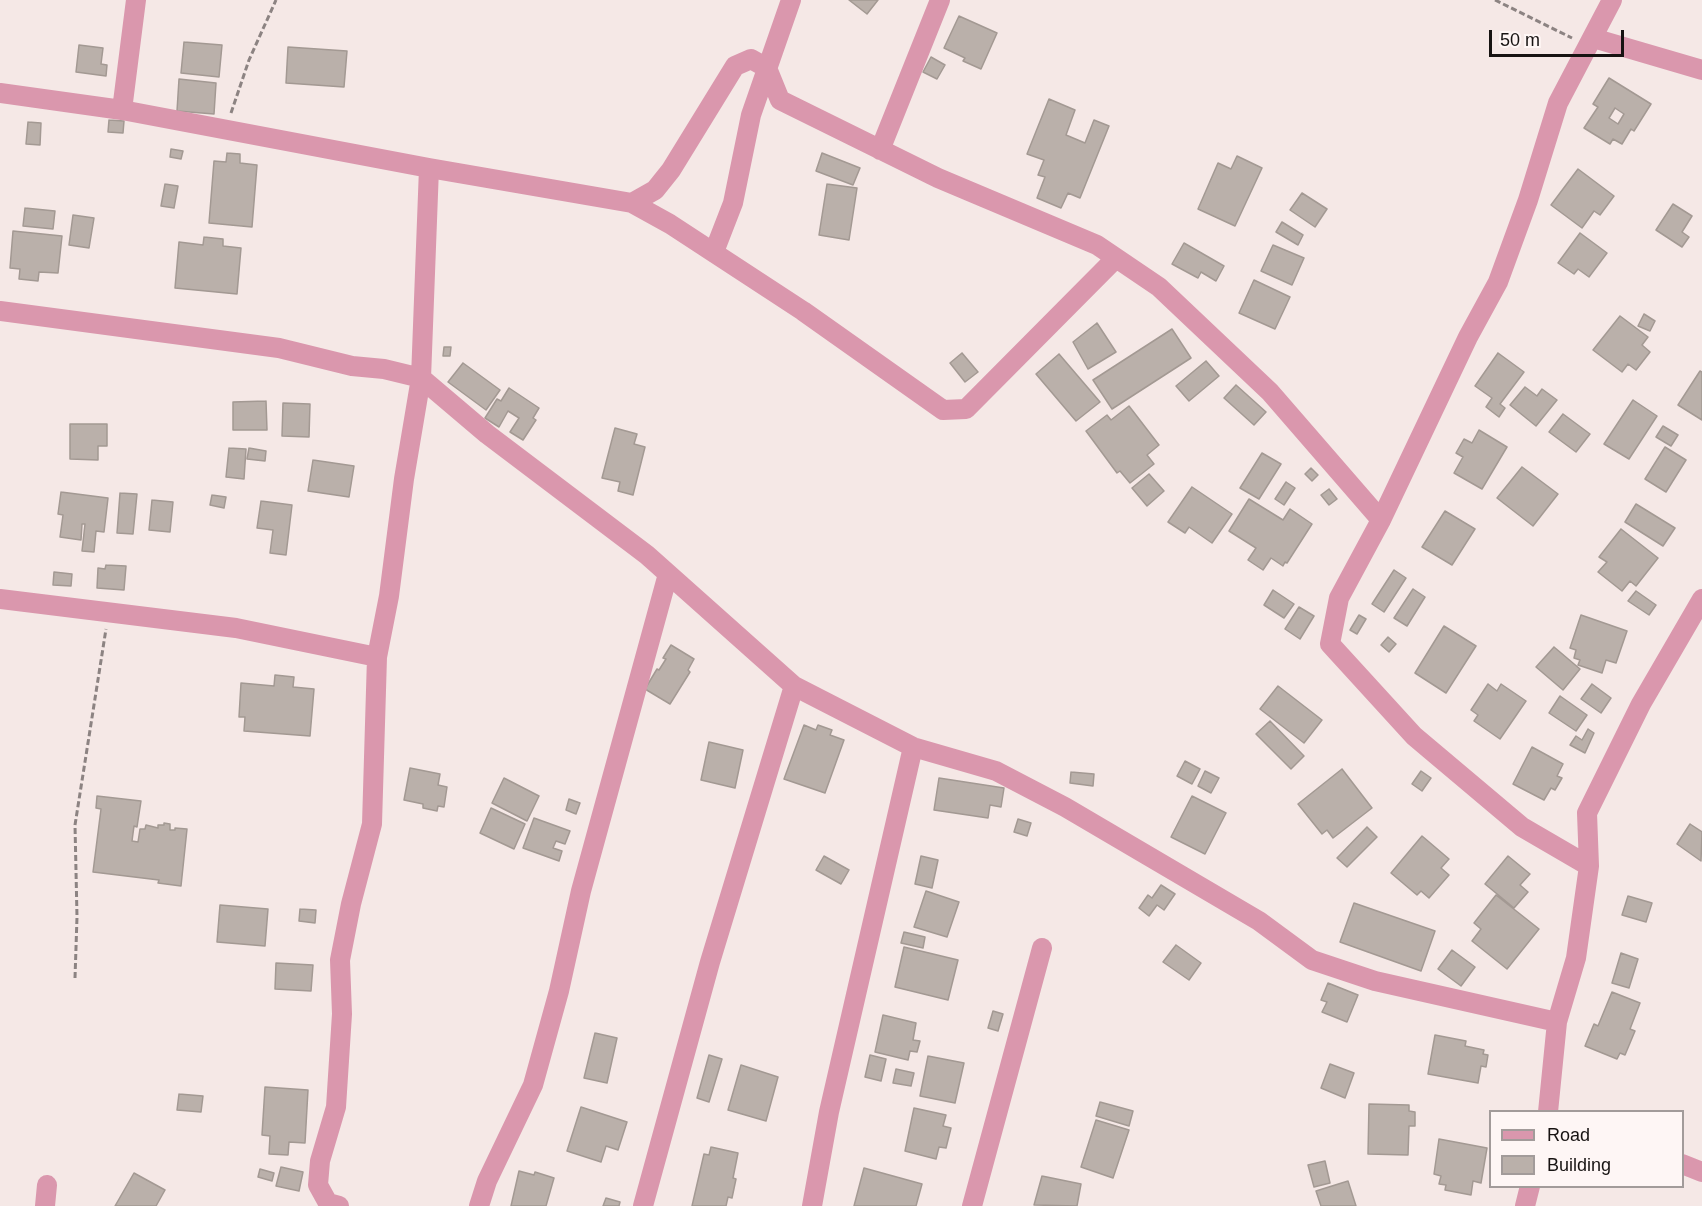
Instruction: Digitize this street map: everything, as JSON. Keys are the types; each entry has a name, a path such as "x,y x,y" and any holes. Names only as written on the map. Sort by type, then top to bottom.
{"street":[{"path":"122,110 136,0"},
{"path":"714,252 733,203 751,116 791,0"},
{"path":"880,150 927,27 940,0"},
{"path":"1589,866 1522,827 1414,736 1330,644 1339,598 1381,520 1468,337 1498,282 1528,201 1558,103 1612,0"},
{"path":"1591,42 1702,70"},
{"path":"632,203 655,190 671,170 735,66 751,58 766,69 780,100 938,178 1097,245 1159,287 1270,393 1381,520"},
{"path":"0,93 122,110 429,168 632,203 670,224 803,311 943,410 966,409 1116,258"},
{"path":"339,1206 328,1203 318,1185 320,1161 336,1107 342,1014 340,960 351,904 372,824 377,657 389,596 420,378 429,168"},
{"path":"0,311 279,348 352,366 384,369 420,378 487,434 647,555 794,686 913,747 996,771 1065,807 1259,921 1312,960 1375,981 1557,1022"},
{"path":"479,1206 487,1181 533,1085 559,991 581,891 668,574"},
{"path":"0,599 237,628 377,657"},
{"path":"1548,1110 1557,1022 1576,958 1589,866 1587,813 1641,704 1702,599"},
{"path":"643,1206 710,962 794,686"},
{"path":"812,1206 829,1112 913,747"},
{"path":"972,1206 1042,948"},
{"path":"1684,1164 1702,1172"},
{"path":"45,1206 47,1185"},
{"path":"1525,1206 1530,1188"}],"path":[{"path":"227,129 249,60 276,0"},
{"path":"1495,0 1591,42"},
{"path":"75,978 77,917 75,825 109,612"}],"building":[{"path":"849,0 878,0 867,14"},
{"path":"959,16 997,33 981,69 963,61 965,58 944,48"},
{"path":"184,42 222,45 219,77 181,73"},
{"path":"79,45 103,48 101,64 107,65 106,76 76,72"},
{"path":"288,47 347,51 344,87 286,83"},
{"path":"931,57 945,65 937,79 923,72"},
{"path":"1609,78 1651,104 1634,131 1631,129 1622,144 1613,139 1610,144 1584,128 1598,107 1593,104","holes":["1615,108 1624,114 1618,124 1609,118"]},
{"path":"179,79 216,83 214,114 177,111"},
{"path":"1049,99 1075,110 1066,135 1085,143 1094,120 1109,126 1080,198 1068,193 1061,208 1037,198 1045,177 1038,175 1044,160 1027,154"},
{"path":"109,120 124,121 123,133 108,132"},
{"path":"28,122 41,123 40,145 26,144"},
{"path":"171,149 183,151 181,159 170,157"},
{"path":"227,153 240,154 240,163 257,165 252,227 209,223 214,161 226,162"},
{"path":"822,153 860,168 853,185 816,171"},
{"path":"1237,156 1262,168 1235,226 1198,209 1218,163 1231,169"},
{"path":"1578,169 1614,196 1600,215 1594,211 1582,228 1551,205"},
{"path":"165,184 178,186 174,208 161,206"},
{"path":"827,184 857,188 849,240 819,235"},
{"path":"1302,193 1327,209 1315,227 1290,210"},
{"path":"1673,204 1692,216 1682,232 1689,237 1682,247 1656,230"},
{"path":"25,208 55,211 53,229 23,226"},
{"path":"73,215 94,218 89,248 69,245"},
{"path":"1282,222 1303,235 1298,245 1276,232"},
{"path":"13,231 62,236 58,273 39,272 38,281 19,279 20,269 10,268"},
{"path":"1580,233 1607,253 1589,277 1578,269 1574,274 1558,263"},
{"path":"204,237 223,239 223,246 241,248 237,294 175,288 179,242 203,245"},
{"path":"1184,243 1224,266 1216,281 1201,272 1198,278 1172,264"},
{"path":"1273,245 1304,258 1292,285 1261,271"},
{"path":"1254,280 1290,297 1275,329 1239,313"},
{"path":"1644,314 1655,321 1650,331 1638,326"},
{"path":"1620,316 1648,337 1642,345 1650,352 1636,370 1628,364 1622,372 1593,350"},
{"path":"1097,323 1116,352 1088,369 1073,342"},
{"path":"1172,329 1191,358 1112,409 1093,380"},
{"path":"444,347 451,347 450,356 443,356"},
{"path":"962,353 978,372 965,382 950,363"},
{"path":"1498,353 1524,372 1500,404 1505,408 1499,417 1486,407 1492,398 1475,386"},
{"path":"1059,354 1100,402 1076,421 1036,374"},
{"path":"1206,361 1219,376 1189,401 1176,386"},
{"path":"463,363 500,390 486,410 448,382"},
{"path":"1700,371 1702,372 1702,420 1678,405"},
{"path":"1236,385 1266,412 1254,425 1224,398"},
{"path":"1525,387 1537,396 1542,389 1557,400 1536,426 1510,405"},
{"path":"509,388 539,408 533,418 536,420 523,440 510,432 519,418 508,411 499,427 485,418 497,399 501,401"},
{"path":"1633,400 1657,416 1629,459 1604,444"},
{"path":"266,401 267,430 233,430 233,402"},
{"path":"283,403 310,404 309,437 282,436"},
{"path":"1129,406 1159,445 1147,455 1154,464 1130,483 1120,471 1117,473 1086,431 1107,415 1111,420"},
{"path":"1563,414 1590,434 1576,452 1549,432"},
{"path":"70,424 107,424 107,446 98,446 98,460 70,459"},
{"path":"1663,426 1678,435 1671,446 1656,437"},
{"path":"615,428 637,434 634,444 645,447 633,495 618,491 620,482 602,478"},
{"path":"1479,430 1507,447 1482,489 1454,473 1463,457 1456,453 1464,439 1472,443"},
{"path":"1665,447 1686,460 1666,492 1645,479"},
{"path":"229,448 246,449 244,479 226,477"},
{"path":"249,448 266,451 265,461 247,459"},
{"path":"1262,453 1281,464 1259,499 1240,488"},
{"path":"313,460 354,466 349,497 308,491"},
{"path":"1522,467 1558,494 1533,526 1497,498"},
{"path":"1311,468 1318,475 1312,481 1305,474"},
{"path":"1149,474 1164,491 1147,506 1132,488"},
{"path":"1286,482 1295,488 1284,505 1275,499"},
{"path":"1192,487 1232,514 1212,543 1189,527 1185,533 1168,522"},
{"path":"1329,489 1337,499 1329,505 1321,495"},
{"path":"61,492 108,498 104,532 96,531 94,552 82,551 85,524 82,524 81,540 60,537 63,515 58,514"},
{"path":"120,493 137,494 133,534 117,533"},
{"path":"212,495 226,497 224,508 210,505"},
{"path":"1249,499 1283,520 1290,509 1312,524 1283,566 1271,558 1263,570 1248,560 1256,548 1229,531"},
{"path":"152,500 173,502 170,532 149,530"},
{"path":"261,501 292,505 286,555 270,553 273,530 257,528"},
{"path":"1636,504 1675,528 1663,546 1625,522"},
{"path":"1445,511 1475,529 1452,565 1422,547"},
{"path":"1621,529 1658,558 1636,586 1630,581 1622,591 1598,572 1607,562 1599,557"},
{"path":"106,565 126,566 124,590 97,588 98,568 105,569"},
{"path":"1394,570 1406,578 1384,612 1372,604"},
{"path":"54,572 72,574 71,586 53,585"},
{"path":"1413,589 1425,597 1407,626 1394,618"},
{"path":"1273,590 1294,604 1284,618 1264,605"},
{"path":"1636,591 1656,605 1649,615 1628,601"},
{"path":"1299,607 1314,616 1300,639 1285,629"},
{"path":"1359,615 1366,619 1357,634 1350,630"},
{"path":"1581,615 1627,631 1616,663 1606,660 1602,673 1578,665 1580,660 1574,658 1576,650 1570,648"},
{"path":"1444,626 1476,646 1446,693 1415,673"},
{"path":"1388,637 1396,644 1389,652 1381,645"},
{"path":"671,645 694,659 688,670 690,672 670,704 645,689 666,659 663,658"},
{"path":"1554,647 1580,669 1563,690 1536,667"},
{"path":"275,675 294,677 293,687 314,689 310,736 244,731 245,717 239,717 241,683 274,686"},
{"path":"1488,684 1497,691 1501,684 1526,701 1500,739 1474,721 1478,715 1471,710"},
{"path":"1592,684 1611,698 1601,713 1581,699"},
{"path":"1278,686 1322,720 1304,743 1260,709"},
{"path":"1560,696 1587,715 1576,731 1549,713"},
{"path":"1270,721 1304,756 1291,769 1256,734"},
{"path":"804,725 816,730 818,725 832,730 830,735 844,740 825,793 784,779"},
{"path":"1588,729 1594,733 1585,753 1570,745 1576,736 1582,740"},
{"path":"709,742 743,750 735,788 701,780"},
{"path":"1532,747 1563,764 1557,776 1562,778 1555,790 1551,788 1544,800 1513,784"},
{"path":"1185,761 1200,769 1192,784 1177,776"},
{"path":"410,768 440,774 438,785 447,787 444,807 438,806 437,811 423,808 423,804 404,800"},
{"path":"1342,769 1372,808 1333,838 1327,830 1322,834 1298,804"},
{"path":"1205,771 1219,778 1211,793 1198,786"},
{"path":"1421,771 1431,778 1422,791 1412,784"},
{"path":"1071,772 1094,774 1093,786 1070,783"},
{"path":"504,778 539,796 527,821 492,803"},
{"path":"939,778 1004,788 1001,807 990,805 988,818 934,810"},
{"path":"97,796 141,801 137,827 134,826 132,841 138,842 140,829 145,829 146,825 158,828 158,825 164,825 164,823 170,824 170,830 187,829 181,886 158,883 159,880 93,872 101,809 96,808"},
{"path":"1192,796 1226,813 1205,854 1171,837"},
{"path":"569,799 580,803 576,814 566,810"},
{"path":"491,808 525,824 514,849 480,833"},
{"path":"534,818 570,831 565,844 556,841 553,848 562,851 559,861 523,848"},
{"path":"1018,819 1031,823 1027,836 1014,832"},
{"path":"1690,824 1702,832 1701,861 1677,844"},
{"path":"1367,827 1377,837 1347,867 1337,858"},
{"path":"1422,836 1449,859 1441,868 1449,875 1429,898 1421,891 1417,895 1391,873"},
{"path":"824,856 849,870 841,884 816,870"},
{"path":"921,856 938,860 932,888 915,884"},
{"path":"1508,856 1530,874 1520,885 1528,892 1514,908 1485,884"},
{"path":"1161,885 1175,894 1164,910 1157,905 1149,916 1139,908 1148,895 1152,898"},
{"path":"926,891 959,902 947,937 914,927"},
{"path":"1496,895 1539,929 1507,969 1472,941 1481,929 1474,923"},
{"path":"1628,896 1652,903 1646,922 1622,915"},
{"path":"1354,903 1435,931 1421,971 1340,942"},
{"path":"220,905 268,909 265,946 217,942"},
{"path":"300,909 316,910 315,923 299,921"},
{"path":"904,932 925,937 923,948 901,943"},
{"path":"1176,945 1201,963 1189,980 1163,962"},
{"path":"904,947 958,960 948,1000 895,987"},
{"path":"1452,950 1475,967 1461,986 1438,969"},
{"path":"1621,953 1638,959 1629,988 1612,983"},
{"path":"276,963 313,965 311,991 275,989"},
{"path":"1328,983 1358,995 1347,1022 1322,1012 1327,1002 1321,1000"},
{"path":"1612,992 1640,1003 1630,1029 1635,1031 1625,1055 1620,1053 1617,1059 1585,1046 1594,1024 1598,1026"},
{"path":"993,1011 1003,1014 998,1031 988,1028"},
{"path":"883,1015 916,1023 913,1040 920,1041 917,1052 910,1051 908,1060 875,1052"},
{"path":"595,1033 617,1038 607,1083 584,1078"},
{"path":"1435,1035 1466,1041 1465,1046 1484,1050 1483,1054 1488,1055 1486,1067 1481,1066 1478,1083 1428,1074"},
{"path":"709,1055 722,1059 709,1102 697,1098"},
{"path":"870,1055 886,1059 881,1081 865,1077"},
{"path":"928,1056 964,1063 955,1103 920,1096"},
{"path":"1330,1064 1354,1073 1345,1098 1321,1088"},
{"path":"741,1065 778,1077 766,1121 728,1110"},
{"path":"896,1069 914,1073 911,1086 893,1083"},
{"path":"265,1087 308,1090 305,1143 289,1142 288,1155 269,1154 270,1136 262,1135"},
{"path":"179,1094 203,1096 201,1112 177,1110"},
{"path":"1100,1102 1133,1111 1129,1126 1096,1116"},
{"path":"1369,1104 1409,1105 1409,1111 1415,1112 1415,1126 1409,1126 1408,1155 1368,1154"},
{"path":"581,1107 627,1122 618,1150 606,1146 601,1162 567,1151"},
{"path":"914,1108 946,1115 943,1126 951,1128 946,1148 939,1147 936,1159 905,1151"},
{"path":"1096,1120 1129,1130 1113,1178 1081,1167"},
{"path":"1439,1139 1487,1148 1481,1183 1473,1181 1471,1195 1445,1190 1446,1185 1439,1184 1441,1176 1434,1174"},
{"path":"711,1147 738,1153 732,1198 728,1197 726,1206 692,1206 704,1154 709,1155"},
{"path":"1325,1161 1330,1183 1314,1187 1308,1165"},
{"path":"281,1167 303,1172 299,1191 276,1186"},
{"path":"864,1168 922,1184 916,1206 854,1206"},
{"path":"260,1169 274,1173 272,1181 258,1177"},
{"path":"519,1171 534,1175 535,1172 554,1178 546,1206 511,1206"},
{"path":"134,1173 165,1190 156,1206 115,1206"},
{"path":"1042,1176 1081,1184 1077,1206 1034,1205"},
{"path":"1348,1181 1356,1206 1321,1206 1316,1191"},
{"path":"606,1198 620,1202 619,1206 603,1206"}]}
